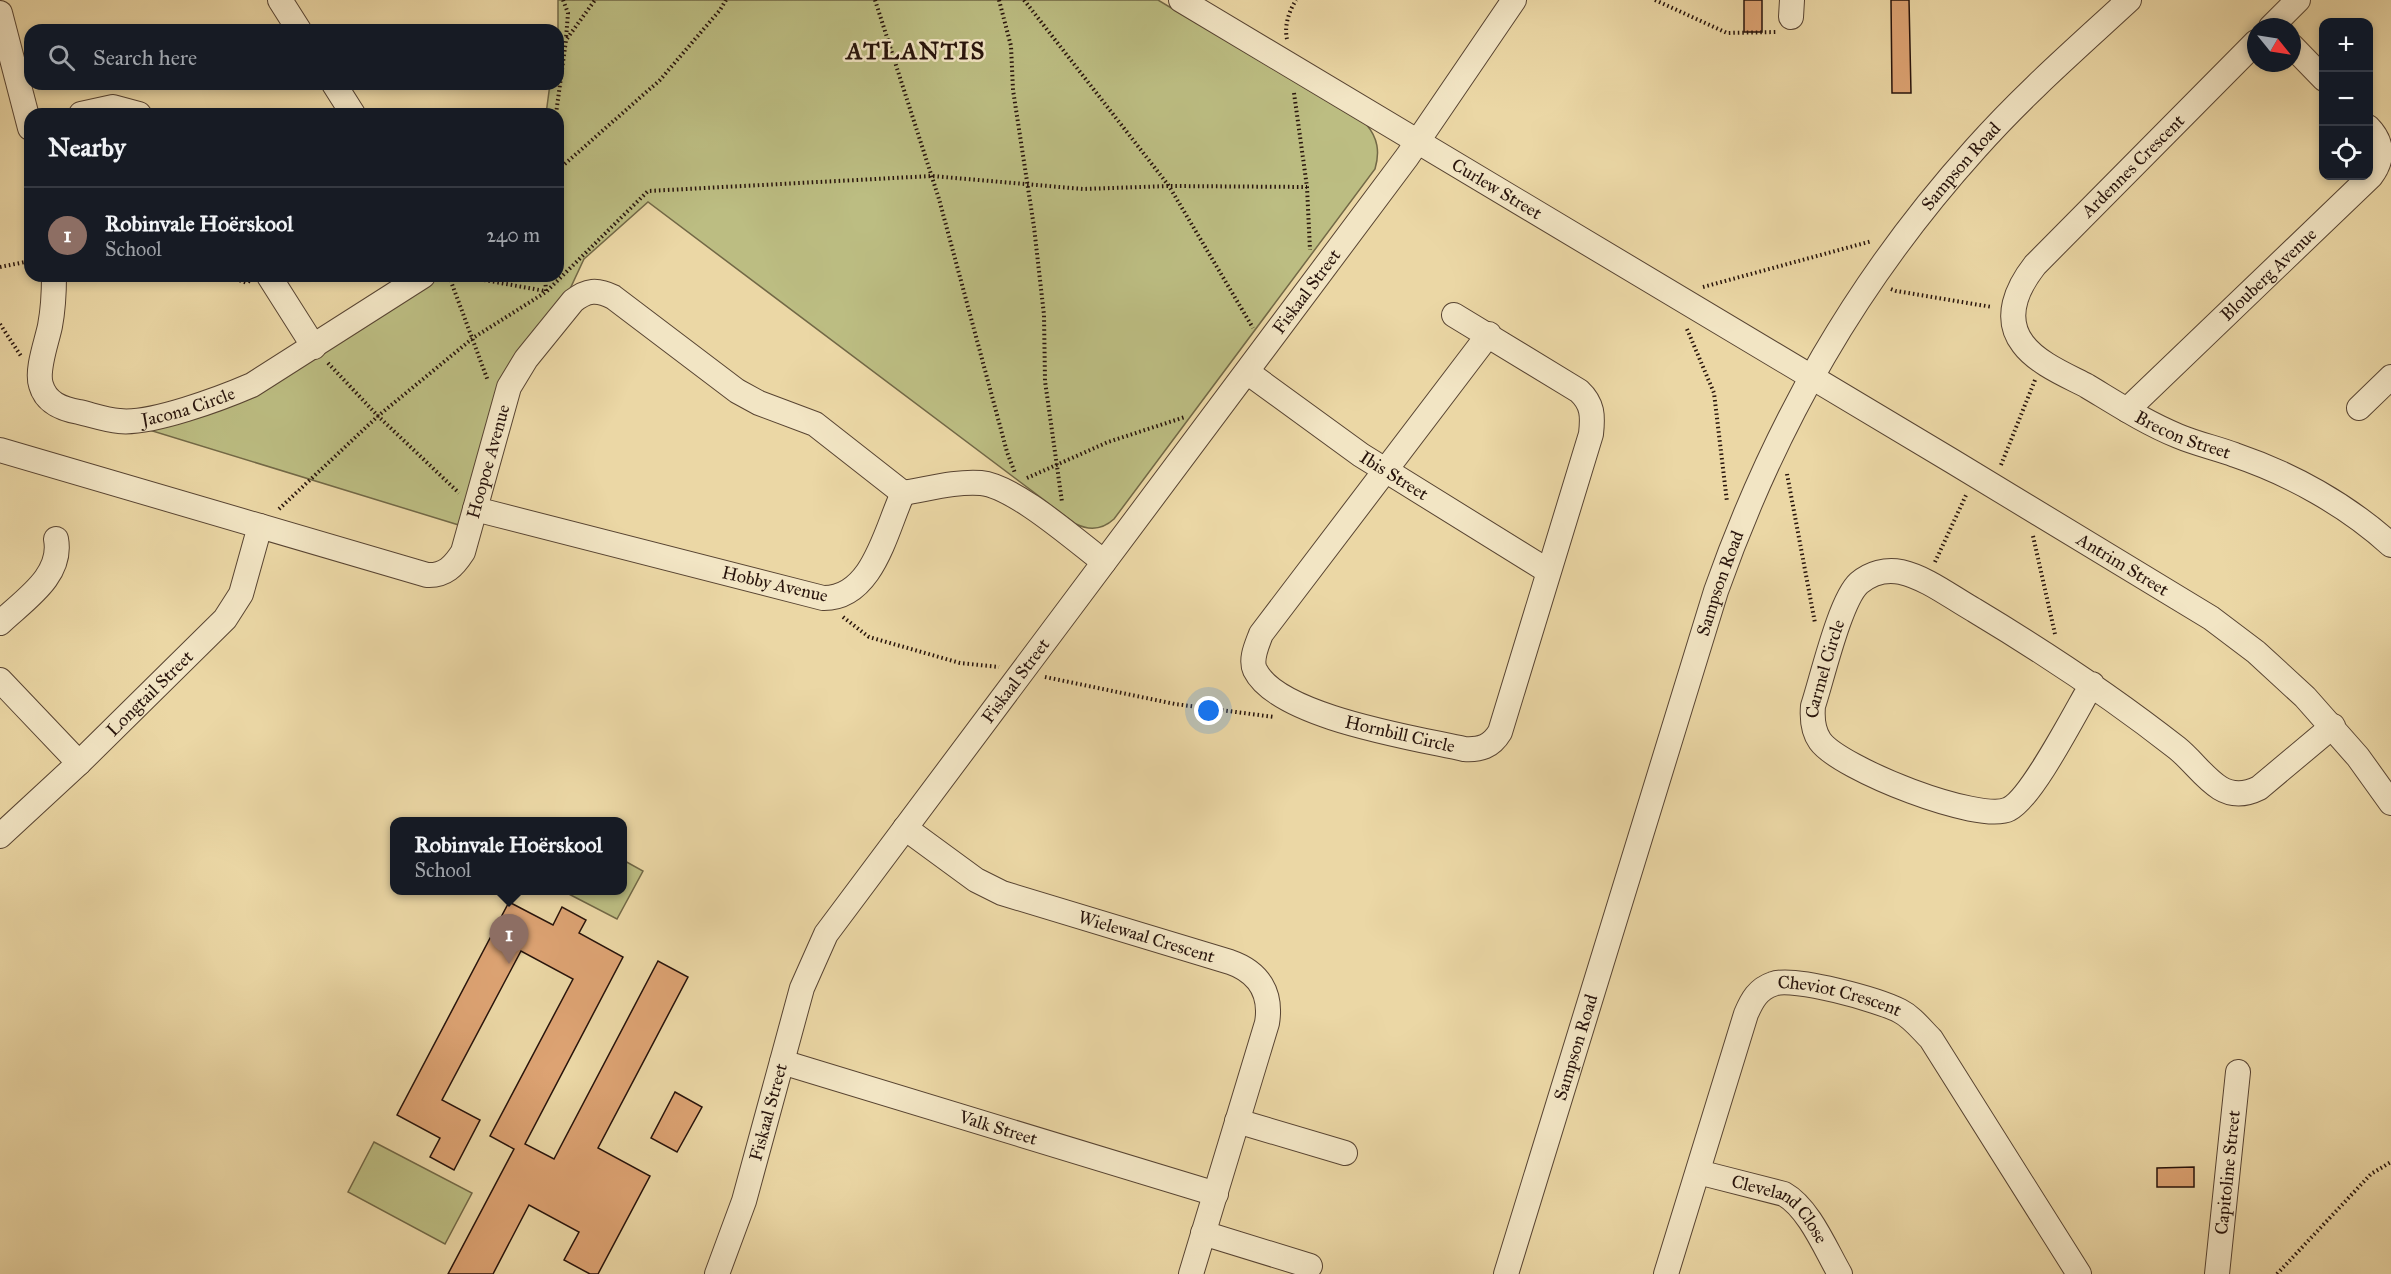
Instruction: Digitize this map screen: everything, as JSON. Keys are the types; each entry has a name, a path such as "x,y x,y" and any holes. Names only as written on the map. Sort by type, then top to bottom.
{"street":[{"path":"280,0 295,24"},
{"name":"Curlew Street","path":"1181,0 1811,377"},
{"name":"Fiskaal Street","path":"717,1274 744,1200 802,988 817,951 837,919 1324,269 1418,141 1514,0"},
{"name":"Sampson Road","path":"1506,1274 1716,591 1757,484 1779,435 1832,339 1872,277 1933,197 2013,108 2129,0"},
{"name":"Ardennes Crescent","path":"2280,18 2298,0"},
{"path":"0,13 25,108"},
{"name":"Ardennes Crescent","path":"2015,303 2029,273 2041,258 2247,51"},
{"path":"2301,56 2319,75"},
{"path":"338,90 349,108"},
{"name":"Blouberg Avenue","path":"2373,132 2377,136 2380,147 2379,162 2373,172"},
{"name":"Blouberg Avenue","path":"2127,410 2367,180"},
{"path":"40,374 51,324 54,282"},
{"path":"273,282 314,347"},
{"name":"Jacona Circle","path":"40,374 41,386 45,395 58,406 120,421 138,421 229,395 252,385 414,282"},
{"path":"573,301 590,291 605,292 737,391 759,403 815,424 903,493 968,483 994,485 1017,497 1104,562"},
{"name":"Hoopoe Avenue","path":"0,450 434,575 448,570 463,552 502,408 516,373 573,301"},
{"name":"Brecon Street","path":"2015,303 2017,334 2022,344 2043,360 2127,410 2181,438 2234,455 2292,479 2358,518 2391,545"},
{"name":"Hornbill Circle","path":"1454,315 1489,334 1579,391 1587,398 1592,409 1591,434 1500,732 1495,741 1487,746 1477,750 1464,749 1333,718 1298,705 1273,688 1255,669 1256,646 1267,626 1489,334"},
{"name":"Ibis Street","path":"1247,372 1361,455 1548,571"},
{"name":"Antrim Street","path":"1811,377 2035,511 2236,636 2275,669 2332,726 2391,803"},
{"path":"2359,408 2391,377"},
{"name":"Hobby Avenue","path":"475,509 823,598 834,598 846,594 861,581 881,547 903,493"},
{"name":"Longtail Street","path":"0,836 79,763 232,610 241,594 260,526"},
{"path":"0,624 53,570 58,555 56,539"},
{"name":"Carmel Circle","path":"2092,684 2032,786 2018,803 1999,813 1972,809 1891,784 1837,757 1821,742 1814,728 1812,716 1813,706 1848,599 1863,580 1883,571 1900,572 1925,582 2055,660 2092,684 2179,750 2219,788 2237,794 2259,788 2332,726"},
{"path":"0,680 79,763"},
{"name":"Wielewaal Crescent","path":"905,828 976,880 1002,893 1230,962 1251,972 1265,990 1269,1012 1191,1274"},
{"name":"Cheviot Crescent","path":"1666,1274 1746,1014 1754,997 1762,989 1774,983 1798,982 1880,1003 1908,1016 1931,1039 2079,1274"},
{"name":"Valk Street","path":"782,1062 1215,1194"},
{"name":"Capitoline Street","path":"2217,1274 2238,1072"},
{"path":"1237,1121 1345,1153"},
{"name":"Cleveland Close","path":"1698,1172 1784,1194 1793,1199 1802,1209 1840,1274"},
{"path":"1203,1233 1310,1266"}],"path":[{"path":"563,0 568,13 564,55"},
{"path":"566,40 595,0"},
{"path":"564,165 660,80 726,0"},
{"path":"875,0 932,176 1007,452 1018,482 1108,442 1196,414 1208,423"},
{"path":"999,0 1011,46 1013,90 1034,227 1044,315 1045,381 1051,432 1058,465 1063,519 1060,529"},
{"path":"1024,0 1169,186 1256,333 1268,344"},
{"path":"1296,0 1285,30 1295,68 1294,95 1307,187 1311,260 1324,269"},
{"path":"1655,0 1727,33 1790,32 1792,9"},
{"path":"557,108 559,90"},
{"path":"564,273 648,191 932,176 1083,189 1169,186 1307,187"},
{"path":"0,267 24,262"},
{"path":"1872,277 1896,291 2015,303"},
{"path":"451,282 493,394 502,408"},
{"path":"496,282 560,294 573,301"},
{"path":"545,282 546,291"},
{"path":"260,526 378,416 473,338 546,291 555,282"},
{"path":"0,324 22,358 40,374"},
{"path":"314,347 378,416 475,509"},
{"path":"1925,582 1984,480 2043,360"},
{"path":"1786,471 1815,624"},
{"path":"2035,511 2033,536 2059,654 2055,660"},
{"path":"823,598 842,617 869,636 960,663 1002,667 1017,678 1051,677 1175,704 1281,717 1298,705"},
{"path":"2277,1274 2371,1174 2391,1162"}],"green space":[{"path":"558,0 1158,0 1366,124 1375,140 1378,151 1377,163 1375,169 1114,519 1100,527 1086,528 1076,524 648,202 584,259 569,291 513,364 462,526 146,429 255,394 431,282 564,282 564,108 547,108 549,90 564,90 564,24 558,24"},
{"path":"627,862 643,871 617,919 571,895 627,895"},
{"path":"374,1142 472,1193 445,1244 348,1192"}],"building":[{"path":"1744,0 1762,0 1762,32 1744,32"},
{"path":"1891,0 1909,0 1911,93 1892,93"},
{"path":"509,902 553,925 562,907 586,920 579,933 623,957 525,1144 554,1159 658,961 688,977 598,1148 650,1176 598,1274 590,1274 564,1260 579,1232 529,1205 493,1274 448,1274 514,1149 490,1136 573,979 521,951 442,1100 480,1120 454,1170 430,1157 440,1138 397,1115"},
{"path":"675,1092 702,1107 677,1152 651,1138"},
{"path":"2194,1167 2194,1187 2157,1187 2157,1168"}],"place":[{"name":"Robinvale Hoërskool","path":"509,964"}],"district":[{"name":"ATLANTIS","path":"916,51"}]}
